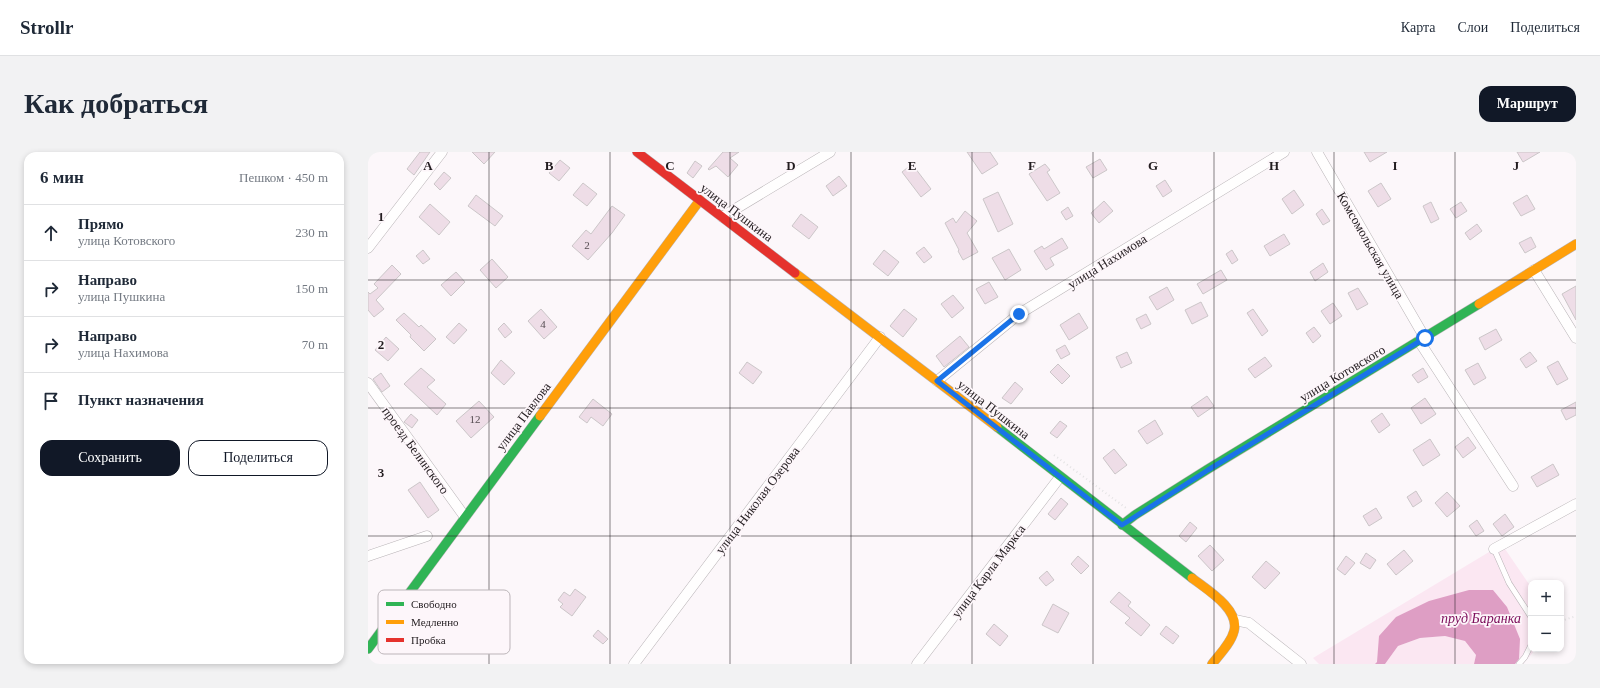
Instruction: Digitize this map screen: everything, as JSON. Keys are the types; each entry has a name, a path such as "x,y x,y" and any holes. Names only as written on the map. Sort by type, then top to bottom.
{"main road":[{"name":"улица Пушкина","path":"637,152 880,337 1219,599 1235,620"},
{"name":"улица Павлова","path":"411,590 700,200"},
{"name":"улица Котовского","path":"1122,525 1201,474 1576,244"},
{"path":"1212,664 1227,644 1234,630 1235,620"},
{"name":"улица Павлова","path":"368,649 378,635"}],"street":[{"path":"368,248 442,152"},
{"path":"722,217 830,152"},
{"name":"улица Нахимова","path":"937,381 1019,314 1284,152"},
{"name":"Комсомольская улица","path":"1317,152 1422,339 1513,486"},
{"path":"1534,270 1576,338"},
{"name":"улица Николая Озерова","path":"634,664 880,337"},
{"name":"проезд Белинского","path":"368,383 465,517"},
{"name":"улица Карла Маркса","path":"917,664 1060,477"},
{"path":"1494,549 1576,504"},
{"path":"368,556 427,536"},
{"path":"1235,620 1249,623 1301,664"}],"lane":[{"path":"1494,549 1509,582 1530,616"},
{"path":"1519,664 1528,651"}],"path":[{"path":"1564,620 1576,616"}],"shaded area":[{"path":"1503,546 1528,583 1528,652 1533,652 1523,664 1515,664 1519,659 1469,590 1375,664 1319,664 1313,658 1494,549"},
{"path":"1445,636 1465,641 1476,655 1474,664 1385,664 1398,646 1420,638"}],"water":[{"name":"пруд Баранка","path":"1469,590 1493,590 1507,607 1520,639 1519,659 1515,664 1474,664 1476,655 1465,641 1445,636 1420,638 1398,646 1385,664 1375,664 1377,662 1379,636 1396,617 1429,601"}],"building":[{"path":"420,152 430,152 414,175 407,169"},
{"path":"472,152 495,152 484,164"},
{"path":"723,152 739,152 730,158 738,165 728,177 716,166 709,170 708,169"},
{"path":"967,152 990,152 998,164 982,174"},
{"path":"1364,152 1387,152 1370,162"},
{"path":"1517,152 1540,152 1523,162"},
{"path":"1100,159 1107,170 1093,178 1086,167"},
{"path":"560,160 570,168 559,181 549,173"},
{"path":"695,161 702,166 693,178 687,173"},
{"path":"912,164 931,189 921,197 902,172"},
{"path":"1045,164 1050,170 1047,172 1060,193 1047,201 1029,174"},
{"path":"444,172 451,178 440,190 434,184"},
{"path":"839,176 847,186 833,196 826,186"},
{"path":"1165,180 1172,191 1163,197 1156,186"},
{"path":"583,183 597,194 587,206 573,195"},
{"path":"1381,183 1391,199 1378,207 1368,191"},
{"path":"1294,190 1304,205 1292,214 1282,199"},
{"path":"998,192 1013,224 998,232 983,199"},
{"path":"476,195 503,216 495,226 468,206"},
{"path":"1527,195 1535,209 1521,216 1513,203"},
{"path":"1104,201 1113,211 1099,223 1091,213"},
{"path":"1431,202 1439,219 1431,223 1423,206"},
{"path":"1461,202 1467,211 1456,218 1450,209"},
{"path":"430,204 450,222 439,235 419,217"},
{"path":"612,206 625,215 612,233 588,260 572,246 586,230 591,234"},
{"path":"1068,207 1073,216 1066,220 1061,212"},
{"path":"1322,209 1330,221 1323,225 1316,214"},
{"path":"965,211 977,221 967,233 978,252 963,260 945,223 953,218 956,223"},
{"path":"801,214 818,227 809,239 792,226"},
{"path":"1477,224 1482,231 1470,240 1465,233"},
{"path":"1284,234 1290,244 1270,256 1264,246"},
{"path":"1531,237 1536,247 1525,253 1519,243"},
{"path":"1062,238 1068,248 1050,258 1054,265 1046,270 1034,251 1042,246 1044,249"},
{"path":"924,247 932,257 924,263 916,253"},
{"path":"1009,249 1021,270 1005,280 992,258"},
{"path":"423,250 430,259 423,264 416,256"},
{"path":"884,250 899,262 888,276 873,264"},
{"path":"1232,250 1238,260 1232,264 1226,254"},
{"path":"492,259 508,277 496,288 480,270"},
{"path":"1323,263 1328,272 1315,281 1310,272"},
{"path":"392,265 401,274 376,300 384,309 374,317 368,310 368,292 370,294 378,288 374,284"},
{"path":"1221,270 1227,280 1203,294 1197,284"},
{"path":"456,272 465,282 451,296 441,285"},
{"path":"989,282 998,297 985,304 976,289"},
{"path":"1576,286 1576,320 1562,294"},
{"path":"1167,287 1174,300 1157,310 1149,297"},
{"path":"1358,288 1368,304 1357,310 1348,293"},
{"path":"953,295 964,308 952,318 941,304"},
{"path":"1201,302 1208,316 1192,324 1185,310"},
{"path":"1333,303 1342,316 1330,324 1321,311"},
{"path":"541,309 557,327 544,339 528,321"},
{"path":"904,309 917,319 903,337 890,326"},
{"path":"1253,309 1268,331 1262,336 1247,313"},
{"path":"404,313 419,327 421,325 436,339 424,351 396,320"},
{"path":"1079,313 1088,328 1069,340 1060,325"},
{"path":"1146,314 1151,324 1141,329 1136,319"},
{"path":"459,323 467,330 454,344 446,337"},
{"path":"504,323 512,332 505,338 498,329"},
{"path":"1314,327 1321,336 1313,343 1306,333"},
{"path":"1496,329 1502,340 1485,350 1479,338"},
{"path":"960,336 969,347 944,367 936,356"},
{"path":"386,337 399,349 388,361 375,350"},
{"path":"1065,345 1070,354 1061,359 1056,350"},
{"path":"1127,352 1132,363 1121,368 1116,357"},
{"path":"1530,352 1537,361 1526,368 1520,359"},
{"path":"1265,357 1272,366 1255,378 1248,369"},
{"path":"501,360 515,373 504,385 491,373"},
{"path":"1558,361 1568,379 1557,385 1547,367"},
{"path":"747,362 762,372 753,384 739,373"},
{"path":"1478,363 1486,378 1474,385 1465,370"},
{"path":"1058,364 1070,376 1062,384 1050,372"},
{"path":"421,368 435,380 427,387 446,404 437,415 404,384"},
{"path":"1423,368 1428,377 1418,383 1412,375"},
{"path":"381,373 390,386 382,392 373,379"},
{"path":"1015,382 1023,389 1011,404 1002,398"},
{"path":"1207,396 1214,406 1198,417 1191,407"},
{"path":"1425,398 1436,414 1421,424 1411,408"},
{"path":"593,399 612,414 603,426 591,417 587,423 579,417"},
{"path":"479,401 494,417 471,438 456,421"},
{"path":"1576,402 1576,415 1566,420 1561,410"},
{"path":"1382,413 1390,425 1379,433 1371,421"},
{"path":"411,414 418,420 412,428 404,422"},
{"path":"1155,420 1163,434 1147,444 1138,431"},
{"path":"1060,421 1067,426 1057,438 1050,433"},
{"path":"1468,437 1476,448 1463,458 1455,447"},
{"path":"1430,439 1440,455 1423,466 1413,450"},
{"path":"1114,449 1127,465 1115,474 1103,458"},
{"path":"1553,464 1559,475 1537,487 1531,477"},
{"path":"420,482 439,510 428,518 408,490"},
{"path":"1416,491 1422,501 1413,507 1407,497"},
{"path":"1447,492 1460,506 1447,517 1435,503"},
{"path":"1061,498 1068,504 1055,520 1048,514"},
{"path":"1376,508 1382,518 1369,526 1363,516"},
{"path":"1505,514 1514,527 1502,536 1493,524"},
{"path":"1477,520 1484,531 1476,536 1469,526"},
{"path":"1190,522 1197,528 1186,542 1179,536"},
{"path":"1210,545 1224,560 1212,571 1198,556"},
{"path":"1404,550 1413,561 1396,575 1387,564"},
{"path":"1366,553 1376,560 1370,569 1360,563"},
{"path":"1078,556 1089,566 1081,574 1071,564"},
{"path":"1346,556 1355,563 1345,575 1337,569"},
{"path":"1266,561 1280,573 1265,589 1252,577"},
{"path":"1047,571 1054,580 1046,586 1039,578"},
{"path":"575,589 586,597 572,616 560,607 563,604 558,600 564,592 570,596"},
{"path":"1119,592 1131,602 1128,606 1150,625 1141,636 1125,623 1130,618 1110,602"},
{"path":"1053,604 1069,613 1058,633 1042,625"},
{"path":"994,624 1008,636 1000,646 986,634"},
{"path":"1166,626 1179,636 1173,644 1160,634"},
{"path":"598,630 608,639 603,644 593,636"}],"traffic: fast":[{"path":"1122,525 1135,515 1208,469 1479,304"},
{"path":"412,590 540,416"},
{"path":"997,427 1192,578"},
{"path":"368,649 378,635"}],"traffic: slow":[{"path":"540,416 700,200"},
{"path":"1479,304 1576,244"},
{"path":"795,273 997,427"},
{"path":"1192,578 1227,607 1232,615 1234,623 1233,635 1212,664"}],"traffic: jam":[{"path":"637,152 795,273"}],"route":[{"path":"1019,314 937,381 1122,525 1135,515 1425,338"}]}
